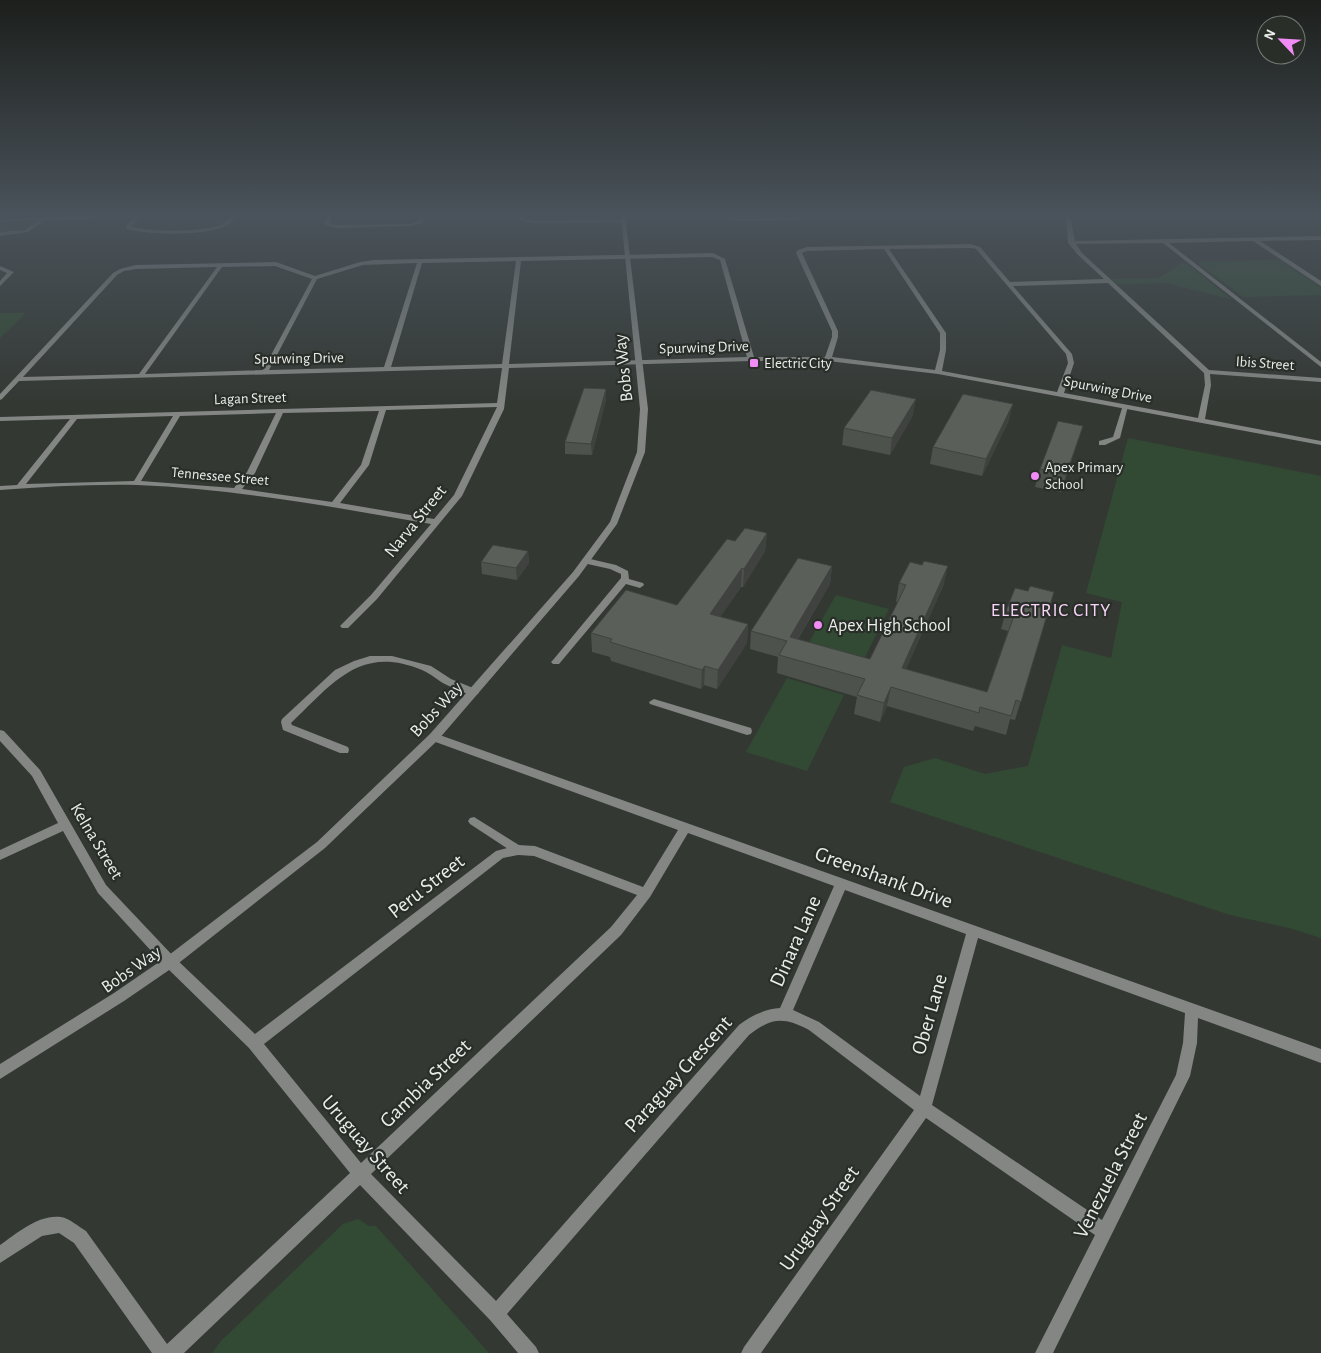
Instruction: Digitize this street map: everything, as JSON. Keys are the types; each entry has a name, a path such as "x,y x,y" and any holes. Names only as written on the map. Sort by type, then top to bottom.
{"street":[{"path":"0,398 111,278"},
{"path":"141,376 212,278"},
{"path":"265,372 314,278"},
{"path":"387,369 415,278"},
{"name":"Narva Street","path":"344,626 374,597 458,496 501,405 517,278"},
{"name":"Bobs Way","path":"0,1072 119,997 170,962 321,844 434,737 586,561 614,522 641,452 644,409 630,278"},
{"path":"726,278 751,359"},
{"path":"811,278 835,331 828,359"},
{"path":"907,278 943,333 944,350 938,372"},
{"path":"1004,278 1069,354 1071,364 1060,394"},
{"path":"1107,278 1207,372 1208,386 1201,420"},
{"path":"1211,278 1321,365"},
{"path":"1009,284 1110,281"},
{"name":"Spurwing Drive","path":"19,378 751,359 828,359 938,372 1321,443"},
{"name":"Ibis Street","path":"1207,372 1321,380"},
{"name":"Lagan Street","path":"0,419 501,405"},
{"path":"1102,443 1116,438 1125,406"},
{"path":"335,504 365,464 383,408"},
{"path":"237,490 251,473 281,411"},
{"path":"136,483 178,414"},
{"path":"19,487 75,417"},
{"name":"Tennessee Street","path":"0,488 136,483 237,490 335,504 436,522"},
{"path":"556,662 625,581 626,576 622,570 586,561"},
{"path":"625,581 640,585"},
{"path":"344,750 287,728 286,722 339,672 357,663 370,659 392,659 411,663 427,668 448,681 474,692"},
{"path":"654,702 747,732"},
{"name":"Kelna Street","path":"0,734 36,773 102,889 170,962"},
{"name":"Greenshank Drive","path":"434,737 1321,1056"},
{"path":"474,821 518,850"},
{"path":"0,855 66,824"},
{"name":"Gambia Street","path":"171,1353 616,931 646,893 686,827"},
{"name":"Peru Street","path":"254,1043 500,854 518,850 535,851 646,893"},
{"name":"Dinara Lane","path":"784,1014 842,883"},
{"name":"Ober Lane","path":"924,1108 974,930"},
{"name":"Uruguay Street","path":"170,962 254,1043 360,1174 496,1314 530,1353"},
{"name":"Venezuela Street","path":"1044,1353 1183,1076 1190,1043 1192,1009"},
{"name":"Paraguay Crescent","path":"496,1314 744,1030 759,1018 777,1013 796,1016 814,1026 924,1108 1105,1232"},
{"name":"Uruguay Street","path":"750,1353 924,1108"},
{"path":"0,1255 38,1228 61,1225 80,1237 163,1353"}],"green space":[{"path":"1205,278 1231,299 1166,283 1117,284 1111,279"},
{"path":"1218,278 1307,278 1321,288 1321,295 1243,297"},
{"path":"0,313 26,313 0,338"},
{"path":"1128,438 1321,476 1321,938 1289,928 1230,915 890,802 904,767 935,758 985,774 1028,766 1062,645 1111,658 1122,602 1086,593"},
{"path":"836,595 889,609 859,669 803,653"},
{"path":"787,678 844,695 807,771 746,752"},
{"path":"358,1219 369,1226 376,1226 489,1353 212,1353 221,1341 343,1224"}],"building":[{"path":"584,388 606,389 591,444 565,442"},
{"path":"871,390 916,399 892,438 844,428"},
{"path":"963,394 1013,404 986,459 933,447"},
{"path":"1058,421 1083,426 1066,475 1040,469"},
{"path":"745,528 767,533 744,569 742,568 710,614 748,624 718,670 705,666 702,670 610,642 612,639 591,633 626,590 677,605 727,539 735,541"},
{"path":"493,545 528,551 516,568 481,562"},
{"path":"798,558 832,566 790,637 870,659 906,585 899,583 910,562 922,565 924,561 948,566 902,668 987,692 1015,613 1006,611 1015,588 1028,591 1030,586 1054,592 1021,702 1016,700 1011,716 980,707 979,713 891,687 884,703 857,695 865,679 779,655 787,641 751,631"}],"place":[{"name":"Electric City","path":"754,363"},
{"name":"Apex Primary School","path":"1035,476"},
{"name":"Apex High School","path":"818,625"}],"district":[{"name":"ELECTRIC CITY","path":"1051,609"}]}
